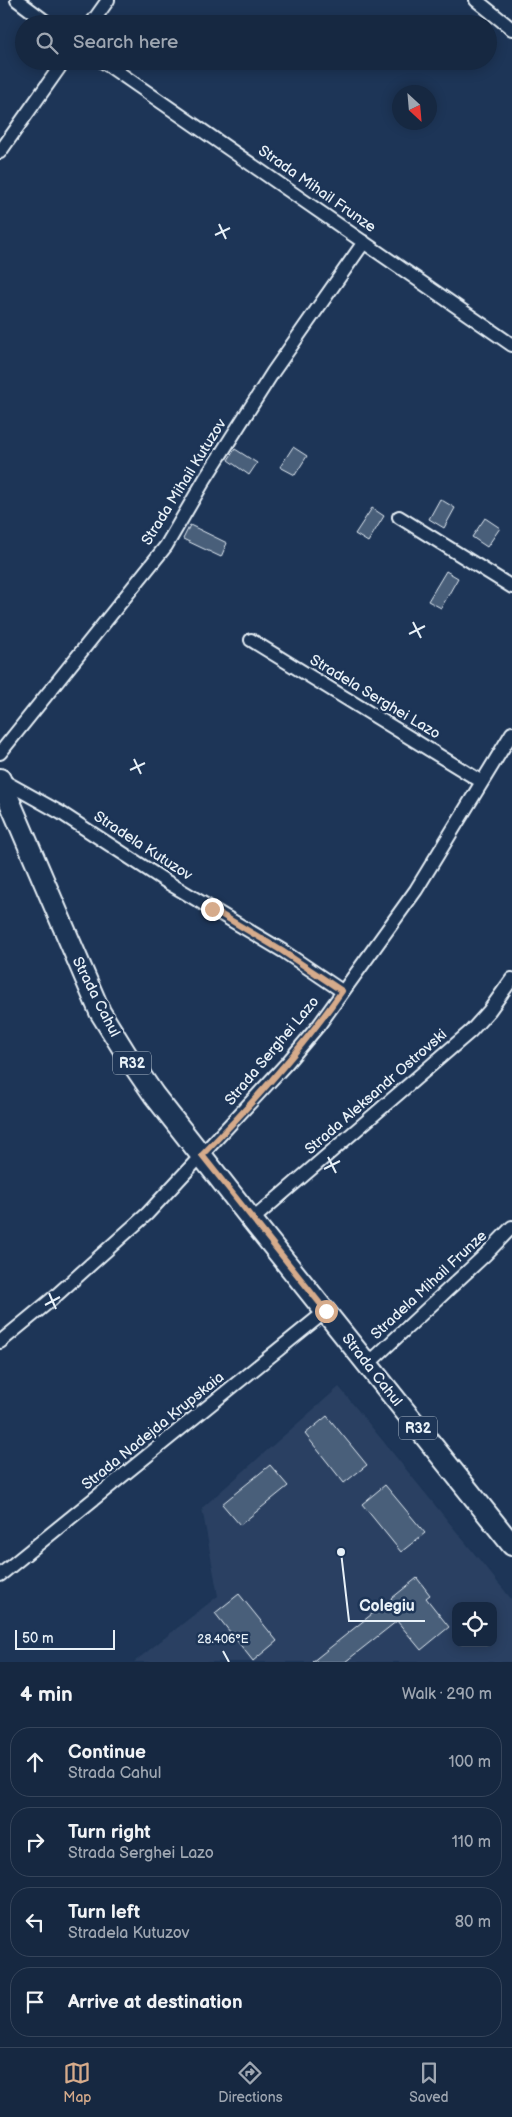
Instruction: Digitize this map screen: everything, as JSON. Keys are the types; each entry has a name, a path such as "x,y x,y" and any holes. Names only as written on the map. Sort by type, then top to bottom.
{"main road":[{"name":"Strada Cahul","path":"0,779 100,1012 128,1057 154,1095 252,1220 367,1365 511,1541"}],"street":[{"path":"18,0 38,15"},
{"path":"97,15 108,0"},
{"path":"476,0 495,15"},
{"path":"497,17 512,29"},
{"path":"0,152 58,70"},
{"name":"Strada Mihail Frunze","path":"115,70 512,345"},
{"name":"Strada Mihail Kutuzov","path":"0,753 166,546 204,479 273,372 364,242"},
{"path":"399,517 512,587"},
{"name":"Stradela Serghei Lazo","path":"251,640 482,782"},
{"name":"Strada Serghei Lazo","path":"0,1342 51,1300 147,1214 287,1063 319,1024 416,890 512,732"},
{"name":"Stradela Kutuzov","path":"0,779 61,813 167,882 282,951 342,991"},
{"name":"Strada Aleksandr Ostrovski","path":"252,1220 464,1038 489,1011 512,979"},
{"name":"Stradela Mihail Frunze","path":"367,1365 485,1255 512,1227"},
{"name":"Strada Nadejda Krupskaia","path":"0,1575 326,1311"}],"shaded area":[{"path":"339,1387 512,1600 512,1662 134,1662 218,1596 202,1508"}],"building":[{"path":"293,447 307,456 295,475 280,467"},
{"path":"235,449 257,463 249,475 228,460"},
{"path":"440,499 455,508 444,528 429,519"},
{"path":"372,508 384,516 368,542 355,534"},
{"path":"485,518 500,528 487,547 472,537"},
{"path":"190,525 227,543 221,557 183,539"},
{"path":"446,571 458,578 441,608 428,601"},
{"path":"327,1416 367,1465 344,1483 305,1434"},
{"path":"270,1465 288,1486 240,1525 222,1504"},
{"path":"385,1485 425,1533 401,1552 362,1504"},
{"path":"417,1578 430,1595 426,1598 449,1627 421,1650 397,1621 345,1662 312,1662"},
{"path":"239,1594 277,1641 253,1661 215,1613"}],"place":[{"name":"Colegiu","path":"341,1552"}],"route":[{"path":"212,909 282,951 342,991 319,1024 287,1063 202,1155 326,1311"}]}
